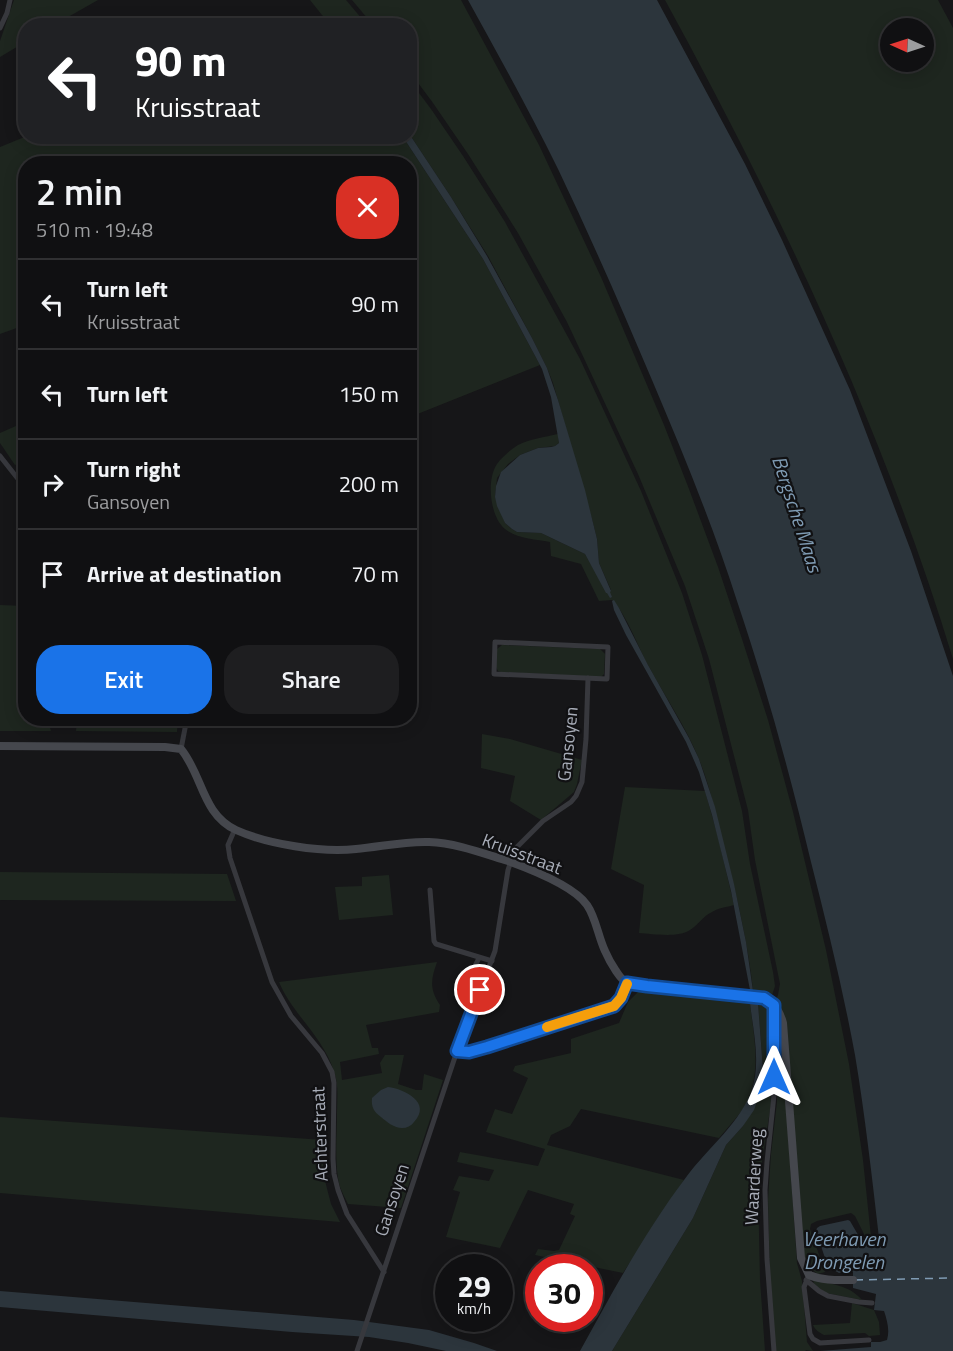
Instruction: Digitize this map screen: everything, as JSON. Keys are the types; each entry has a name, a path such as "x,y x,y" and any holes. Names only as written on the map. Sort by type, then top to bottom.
{"street":[{"path":"0,28 10,0"},
{"path":"0,456 18,479"},
{"path":"495,642 608,647 607,679 588,678 494,674 495,642"},
{"name":"Gansoyen","path":"357,1351 457,1051 492,961 508,870 515,849 543,822 571,802 582,782 588,678"},
{"path":"0,746 165,747 181,750 186,726"},
{"name":"Kruisstraat","path":"181,750 191,764 209,806 221,821 253,837 332,850 354,850 406,843 456,845 511,862 556,882 583,900 591,911 605,952 627,983"},
{"name":"Achterstraat","path":"234,829 228,845 230,858 272,982 291,1016 322,1053 332,1072 334,1083 333,1159 338,1190 347,1214 384,1272"},
{"path":"430,890 436,944 492,961"},
{"path":"475,1001 465,996 463,990 479,958"},
{"path":"457,1051 469,1052 487,1047 614,1006 621,998 627,983 764,998 781,1014 783,1023 800,1249 807,1278 819,1292 828,1296 872,1303"},
{"name":"Waarderweg","path":"774,1005 774,1095 765,1190 767,1259 774,1351"},
{"path":"807,1278 853,1280"},
{"path":"807,1278 804,1287 810,1334 813,1339 820,1343 869,1340"}],"shaded area":[{"path":"14,0 98,0 66,18 18,18 18,46 0,57 0,41"},
{"path":"310,0 346,0 361,18 324,18"},
{"path":"352,0 461,0 539,145 601,277 664,425 718,567 768,720 793,812 826,950 849,1064 871,1237 866,1238 855,1216 851,1213 811,1224 810,1229 825,1272 818,1274 812,1269 803,1251 787,1046 775,1002 780,984 755,860 748,810 709,659 685,586 638,474 567,322 518,233 468,154 417,81 417,18 367,18"},
{"path":"665,0 938,0 953,28 953,659 895,489 861,405 826,322 749,159"},
{"path":"417,90 505,222 580,359 641,491 682,593 702,655 742,811 750,864 773,972 775,986 771,998 752,995 748,955 738,903 714,805 699,759 623,614 612,600 599,601 581,564 551,556 550,542 515,535 505,529 496,516 491,498 491,479 497,464 518,445 558,434 559,443 555,446 538,448 520,455 508,464 497,478 495,497 505,523 512,529 517,532 541,533 585,554 607,592 611,590 599,563 592,519 547,368 488,256 416,144"},
{"path":"18,140 18,144 408,144 415,156 18,156 18,328 0,334 0,147"},
{"path":"417,158 483,259 540,365 417,414"},
{"path":"18,425 18,464 15,465 0,443 0,433"},
{"path":"0,605 18,606 18,726 49,726 51,731 0,731"},
{"path":"502,645 600,649 605,654 604,674 601,677 501,672 496,667 497,649"},
{"path":"76,726 177,726 177,732 76,731"},
{"path":"482,734 510,739 582,760 574,792 541,820 510,801 515,776 481,768"},
{"path":"625,787 705,791 734,905 709,914 693,928 679,934 639,933 644,885 611,869"},
{"path":"0,872 227,874 236,901 0,900"},
{"path":"389,875 393,915 339,920 335,887 362,886 362,877"},
{"path":"437,962 432,984 440,1005 439,1012 366,1025 372,1048 378,1048 379,1054 340,1062 342,1080 382,1073 380,1063 385,1055 404,1055 398,1084 422,1090 424,1074 443,1080 401,1208 348,1204 340,1187 337,1169 336,1077 323,1048 292,1005 279,982"},
{"path":"640,990 750,1003 756,1057 749,1097 743,1109 719,1138 581,1109 570,1126 551,1135 547,1145 684,1180 623,1273 603,1269 603,1254 536,1254 538,1249 559,1250 575,1216 570,1214 574,1204 528,1190 500,1248 446,1237 460,1192 453,1190 459,1176 489,1181 494,1170 457,1162 460,1152 538,1166 545,1149 486,1132 495,1109 512,1114 528,1078 513,1071 515,1066 571,1053 571,1039 619,1023 628,1002"},
{"path":"758,1003 766,1006 770,1014 771,1104 758,1187 760,1280 765,1351 612,1351 693,1218 726,1145 743,1126 759,1096 763,1070"},
{"path":"777,1019 786,1104 797,1263 802,1281 807,1342 813,1351 775,1351 768,1200 777,1102"},
{"path":"0,1117 323,1140 323,1173 331,1204 340,1222 0,1193"},
{"path":"813,1280 846,1288 862,1300 826,1293 814,1285"},
{"path":"852,1303 874,1310 879,1322 880,1335 869,1336 865,1333 824,1335 814,1327 813,1325 850,1323"}],"water":[{"path":"468,0 657,0 745,164 782,240 850,390 911,551 953,676 953,1351 820,1351 871,1347 871,1342 887,1340 888,1329 884,1311 874,1310 876,1294 853,1288 853,1272 839,1273 828,1267 816,1231 820,1226 848,1220 864,1245 877,1244 879,1238 855,1055 795,796 748,633 708,517 675,435 641,353 558,169"},
{"path":"408,144 416,144 451,197 487,256 547,368 585,490 597,539 599,563 611,591 612,597 610,598 585,554 541,533 517,532 505,523 497,506 496,486 501,472 520,455 559,443 551,397 542,369 483,259"},
{"path":"614,600 699,759 715,807 734,884 753,991 750,990 731,891 699,772 686,742 626,635 614,610 612,601"},
{"path":"750,1003 758,1003 763,1070 762,1087 754,1110 726,1145 693,1218 612,1351 580,1351 591,1332 603,1332 603,1310 630,1261 658,1218 687,1176 732,1123 747,1101 755,1079 756,1046"},
{"path":"388,1087 408,1094 418,1103 419,1115 409,1126 399,1128 393,1126 374,1109 372,1098"},
{"path":"0,1291 354,1320 429,1330 497,1351 446,1351 369,1337 0,1307"}],"ferry route":[{"path":"855,1280 953,1278"}],"slow traffic":[{"path":"547,1027 614,1006 621,998 627,984"}],"route":[{"path":"480,990 457,1051 469,1052 487,1047 614,1006 621,998 627,983 764,998 774,1005 774,1077"}],"water label":[{"name":"Bergsche Maas","path":"797,514"},
{"name":"Veerhaven Drongelen","path":"844,1250"}]}
